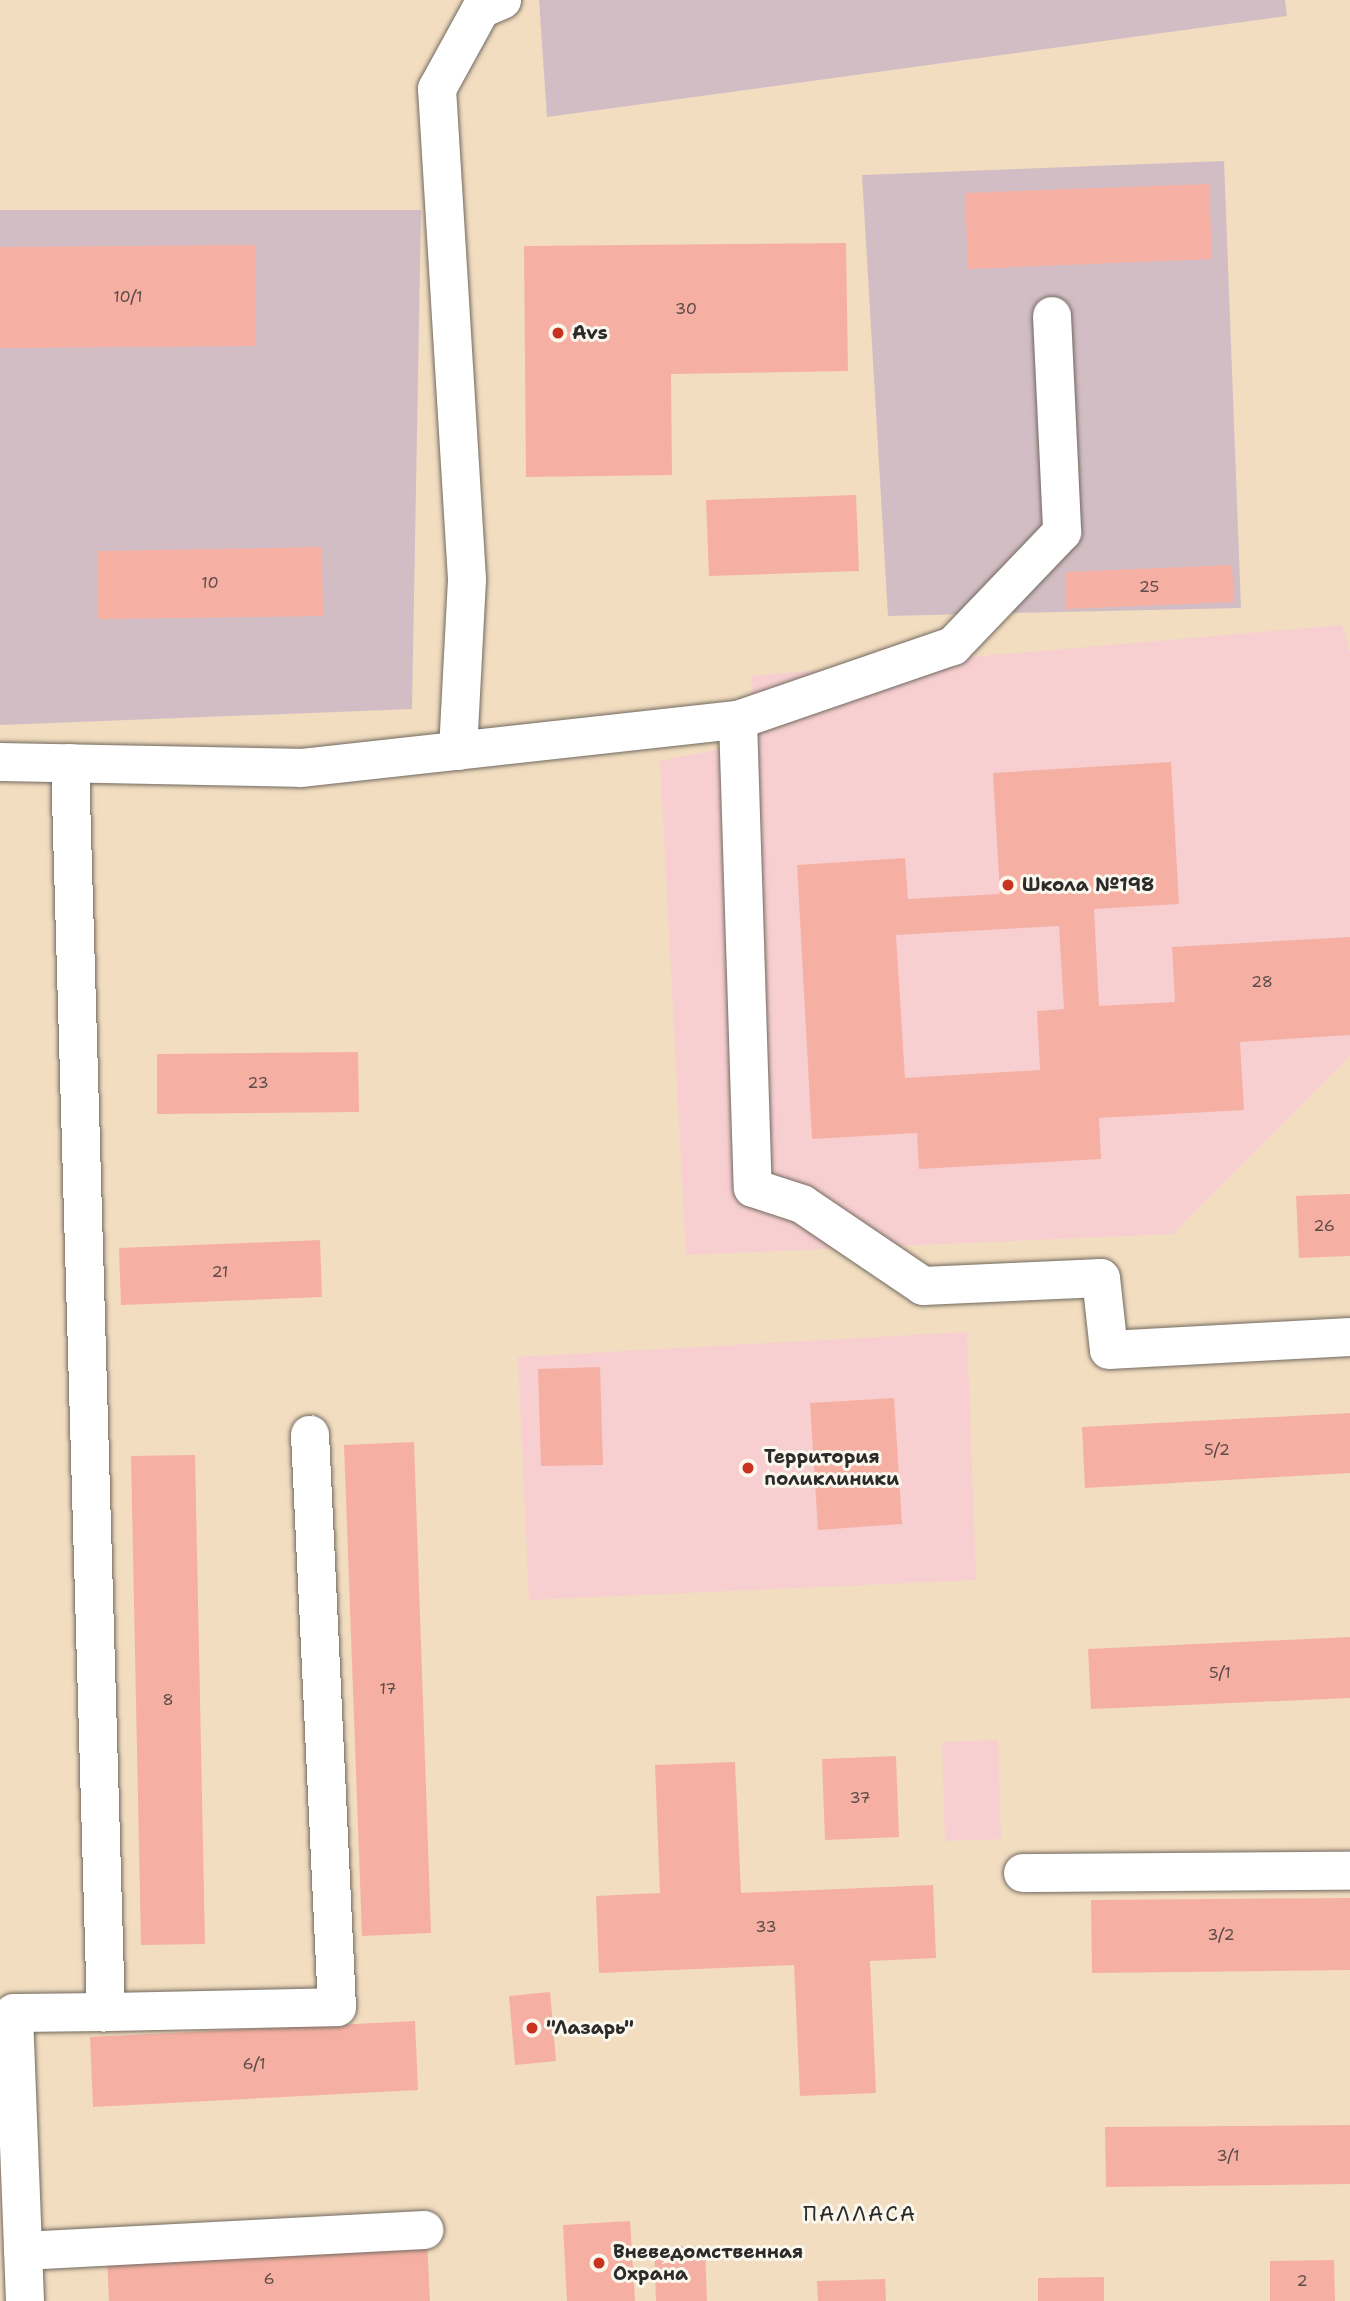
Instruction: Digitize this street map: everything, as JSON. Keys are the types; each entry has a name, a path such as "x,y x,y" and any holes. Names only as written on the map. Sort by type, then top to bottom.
{"lane":[{"path":"458,751 467,579 437,89 481,9 502,0"},
{"path":"0,762 301,768 738,720 953,646 1062,532 1052,316"},
{"path":"738,720 753,1188 802,1204 923,1286 1101,1278 1109,1349 1350,1337"},
{"path":"70,763 106,2012"},
{"path":"25,2301 14,2013 337,2007 310,1435"},
{"path":"1023,1873 1350,1871"},
{"path":"23,2251 424,2230"}],"shaded area":[{"path":"539,0 1285,0 1287,16 547,117"},
{"path":"1224,161 1241,608 888,616 862,175"},
{"path":"0,210 421,210 412,709 0,725"},
{"name":"Школа №198","path":"1342,625 1350,652 1350,1056 1173,1234 686,1255 660,761 755,742 751,676"},
{"name":"Территория поликлиники","path":"967,1332 976,1580 529,1600 518,1357"},
{"path":"998,1740 1001,1839 945,1841 942,1742"}],"building":[{"path":"1209,184 1212,259 968,269 965,193"},
{"path":"846,243 848,371 671,374 672,475 526,477 524,246"},
{"path":"255,245 256,346 0,348 0,247"},
{"path":"856,495 859,571 709,576 706,500"},
{"path":"322,547 323,616 98,619 98,551"},
{"path":"1232,565 1234,602 1066,609 1065,572"},
{"path":"1171,762 1179,904 1094,909 1099,1006 1175,1002 1172,947 1350,937 1350,1035 1240,1042 1244,1110 1099,1118 1101,1159 919,1169 917,1133 812,1139 797,865 905,858 908,899 1000,894 993,773","holes":["1059,926 1064,1009 1037,1011 1040,1070 905,1078 896,935"]},
{"path":"358,1052 359,1112 157,1114 157,1054"},
{"path":"1350,1194 1350,1256 1299,1258 1296,1196"},
{"path":"320,1240 322,1297 121,1305 119,1248"},
{"path":"600,1367 603,1465 541,1466 538,1369"},
{"path":"894,1398 902,1524 818,1530 810,1403"},
{"path":"1350,1413 1350,1473 1085,1488 1082,1427"},
{"path":"414,1442 431,1933 362,1936 344,1445"},
{"path":"195,1455 205,1944 141,1945 131,1456"},
{"path":"1350,1637 1350,1698 1091,1709 1088,1649"},
{"path":"896,1756 899,1837 825,1840 822,1759"},
{"path":"735,1762 741,1893 933,1885 936,1958 870,1961 876,2093 800,2096 794,1965 599,1973 596,1896 660,1893 655,1765"},
{"path":"1350,1898 1350,1970 1092,1973 1091,1900"},
{"name":"\"Лазарь\"","path":"550,1992 556,2061 515,2065 509,1996"},
{"path":"415,2021 418,2090 93,2107 90,2037"},
{"path":"1350,2125 1350,2184 1106,2187 1105,2127"},
{"name":"Вневедомственная Охрана","path":"630,2221 635,2301 567,2301 563,2225"},
{"path":"427,2240 430,2301 109,2301 107,2258"},
{"path":"705,2246 707,2301 656,2301 654,2247"},
{"path":"1334,2260 1335,2301 1270,2301 1270,2261"},
{"path":"1104,2277 1104,2301 1038,2301 1038,2278"},
{"path":"885,2279 886,2301 818,2301 817,2281"}],"place":[{"name":"Avs","path":"558,333"},
{"name":"Школа №198","path":"1008,885"},
{"name":"Территория поликлиники","path":"748,1468"},
{"name":"\"Лазарь\"","path":"532,2028"},
{"name":"Вневедомственная Охрана","path":"599,2263"}],"district":[{"name":"ПАЛЛАСА","path":"860,2214"}]}
